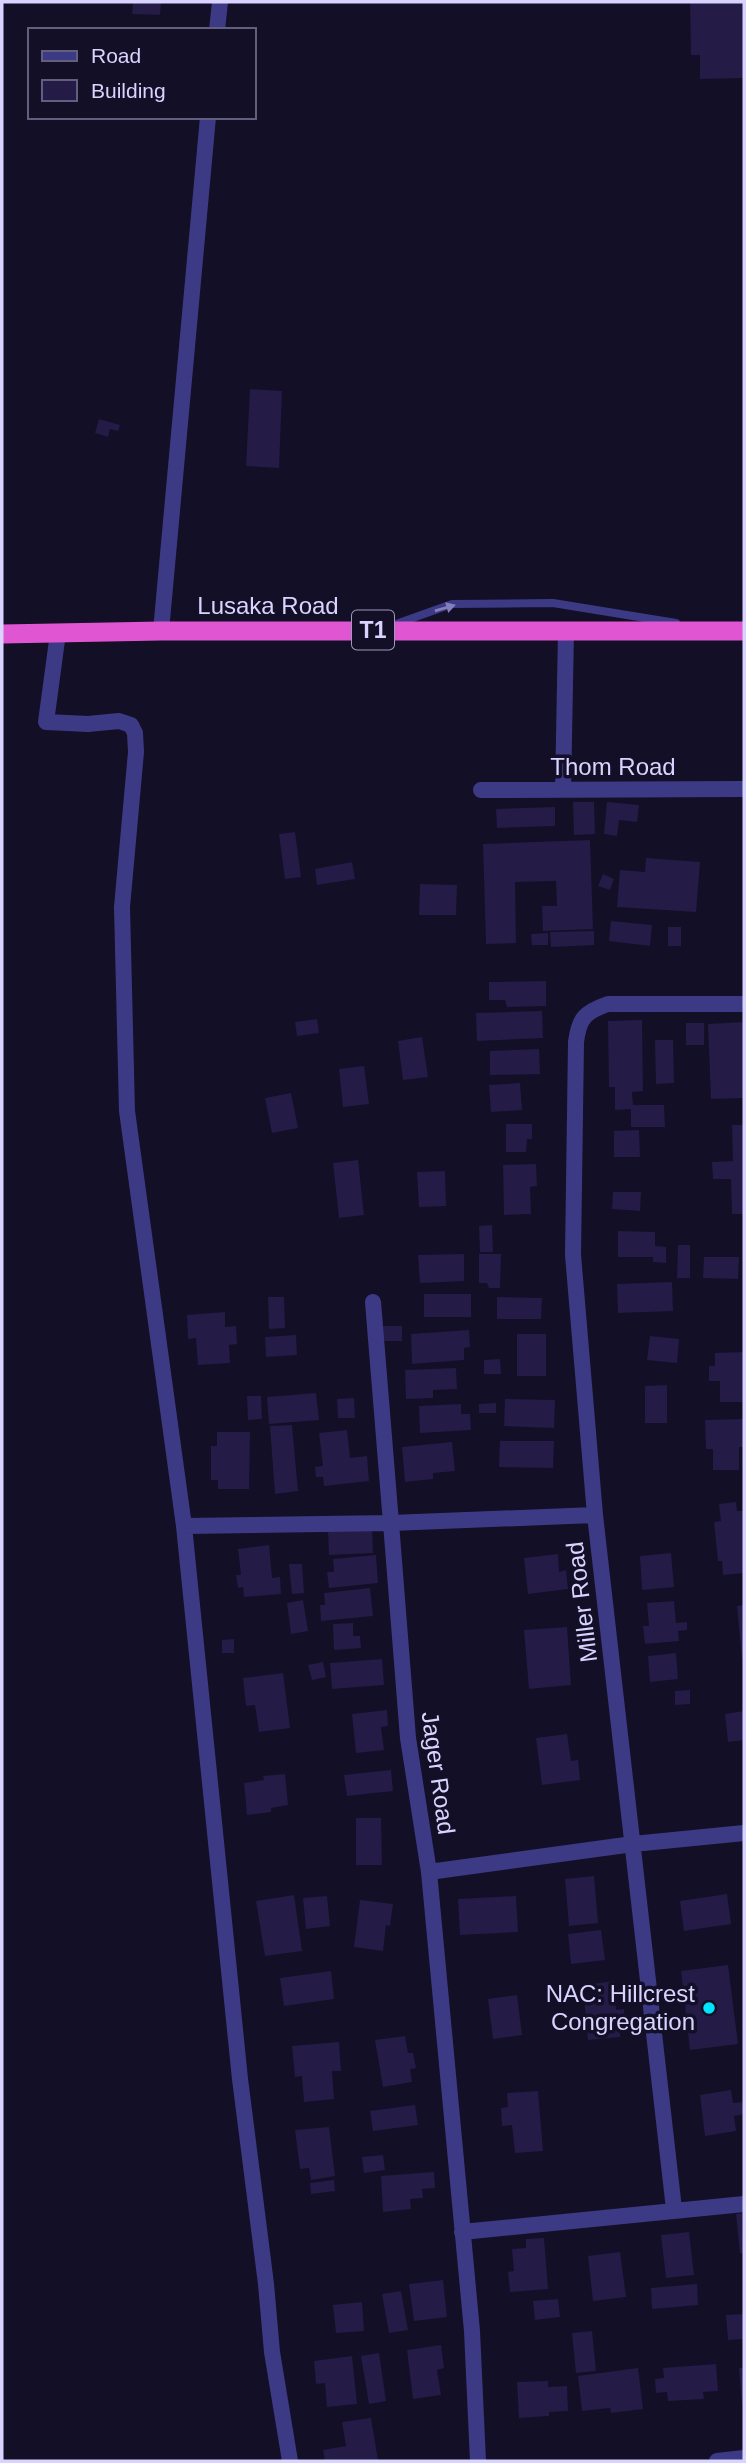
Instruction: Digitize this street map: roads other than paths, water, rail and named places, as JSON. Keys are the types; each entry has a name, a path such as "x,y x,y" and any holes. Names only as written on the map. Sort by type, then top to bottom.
{"highway":[{"name":"Lusaka Road","path":"2,634 380,630 744,631"}],"street":[{"path":"217,28 220,2"},
{"path":"161,631 208,119"},
{"path":"563,790 566,631"},
{"path":"58,634 46,722 88,724 119,721 131,725 135,733 134,780 122,907 127,1111 184,1527 240,2079 272,2352 290,2461"},
{"name":"Thom Road","path":"481,790 744,789"},
{"name":"Miller Road","path":"674,2209 595,1515 573,1255 576,1042 579,1025 592,1010 608,1004 744,1004"},
{"name":"Jager Road","path":"373,1302 408,1738 429,1872 472,2331 478,2461"},
{"path":"184,1527 595,1515"},
{"path":"429,1872 633,1844 744,1833"},
{"path":"462,2232 744,2204"},
{"path":"717,2461 744,2458"}],"lane":[{"path":"380,630 452,604 553,603 721,630"}],"place":[{"name":"NAC: Hillcrest Congregation","path":"709,2008"}]}
